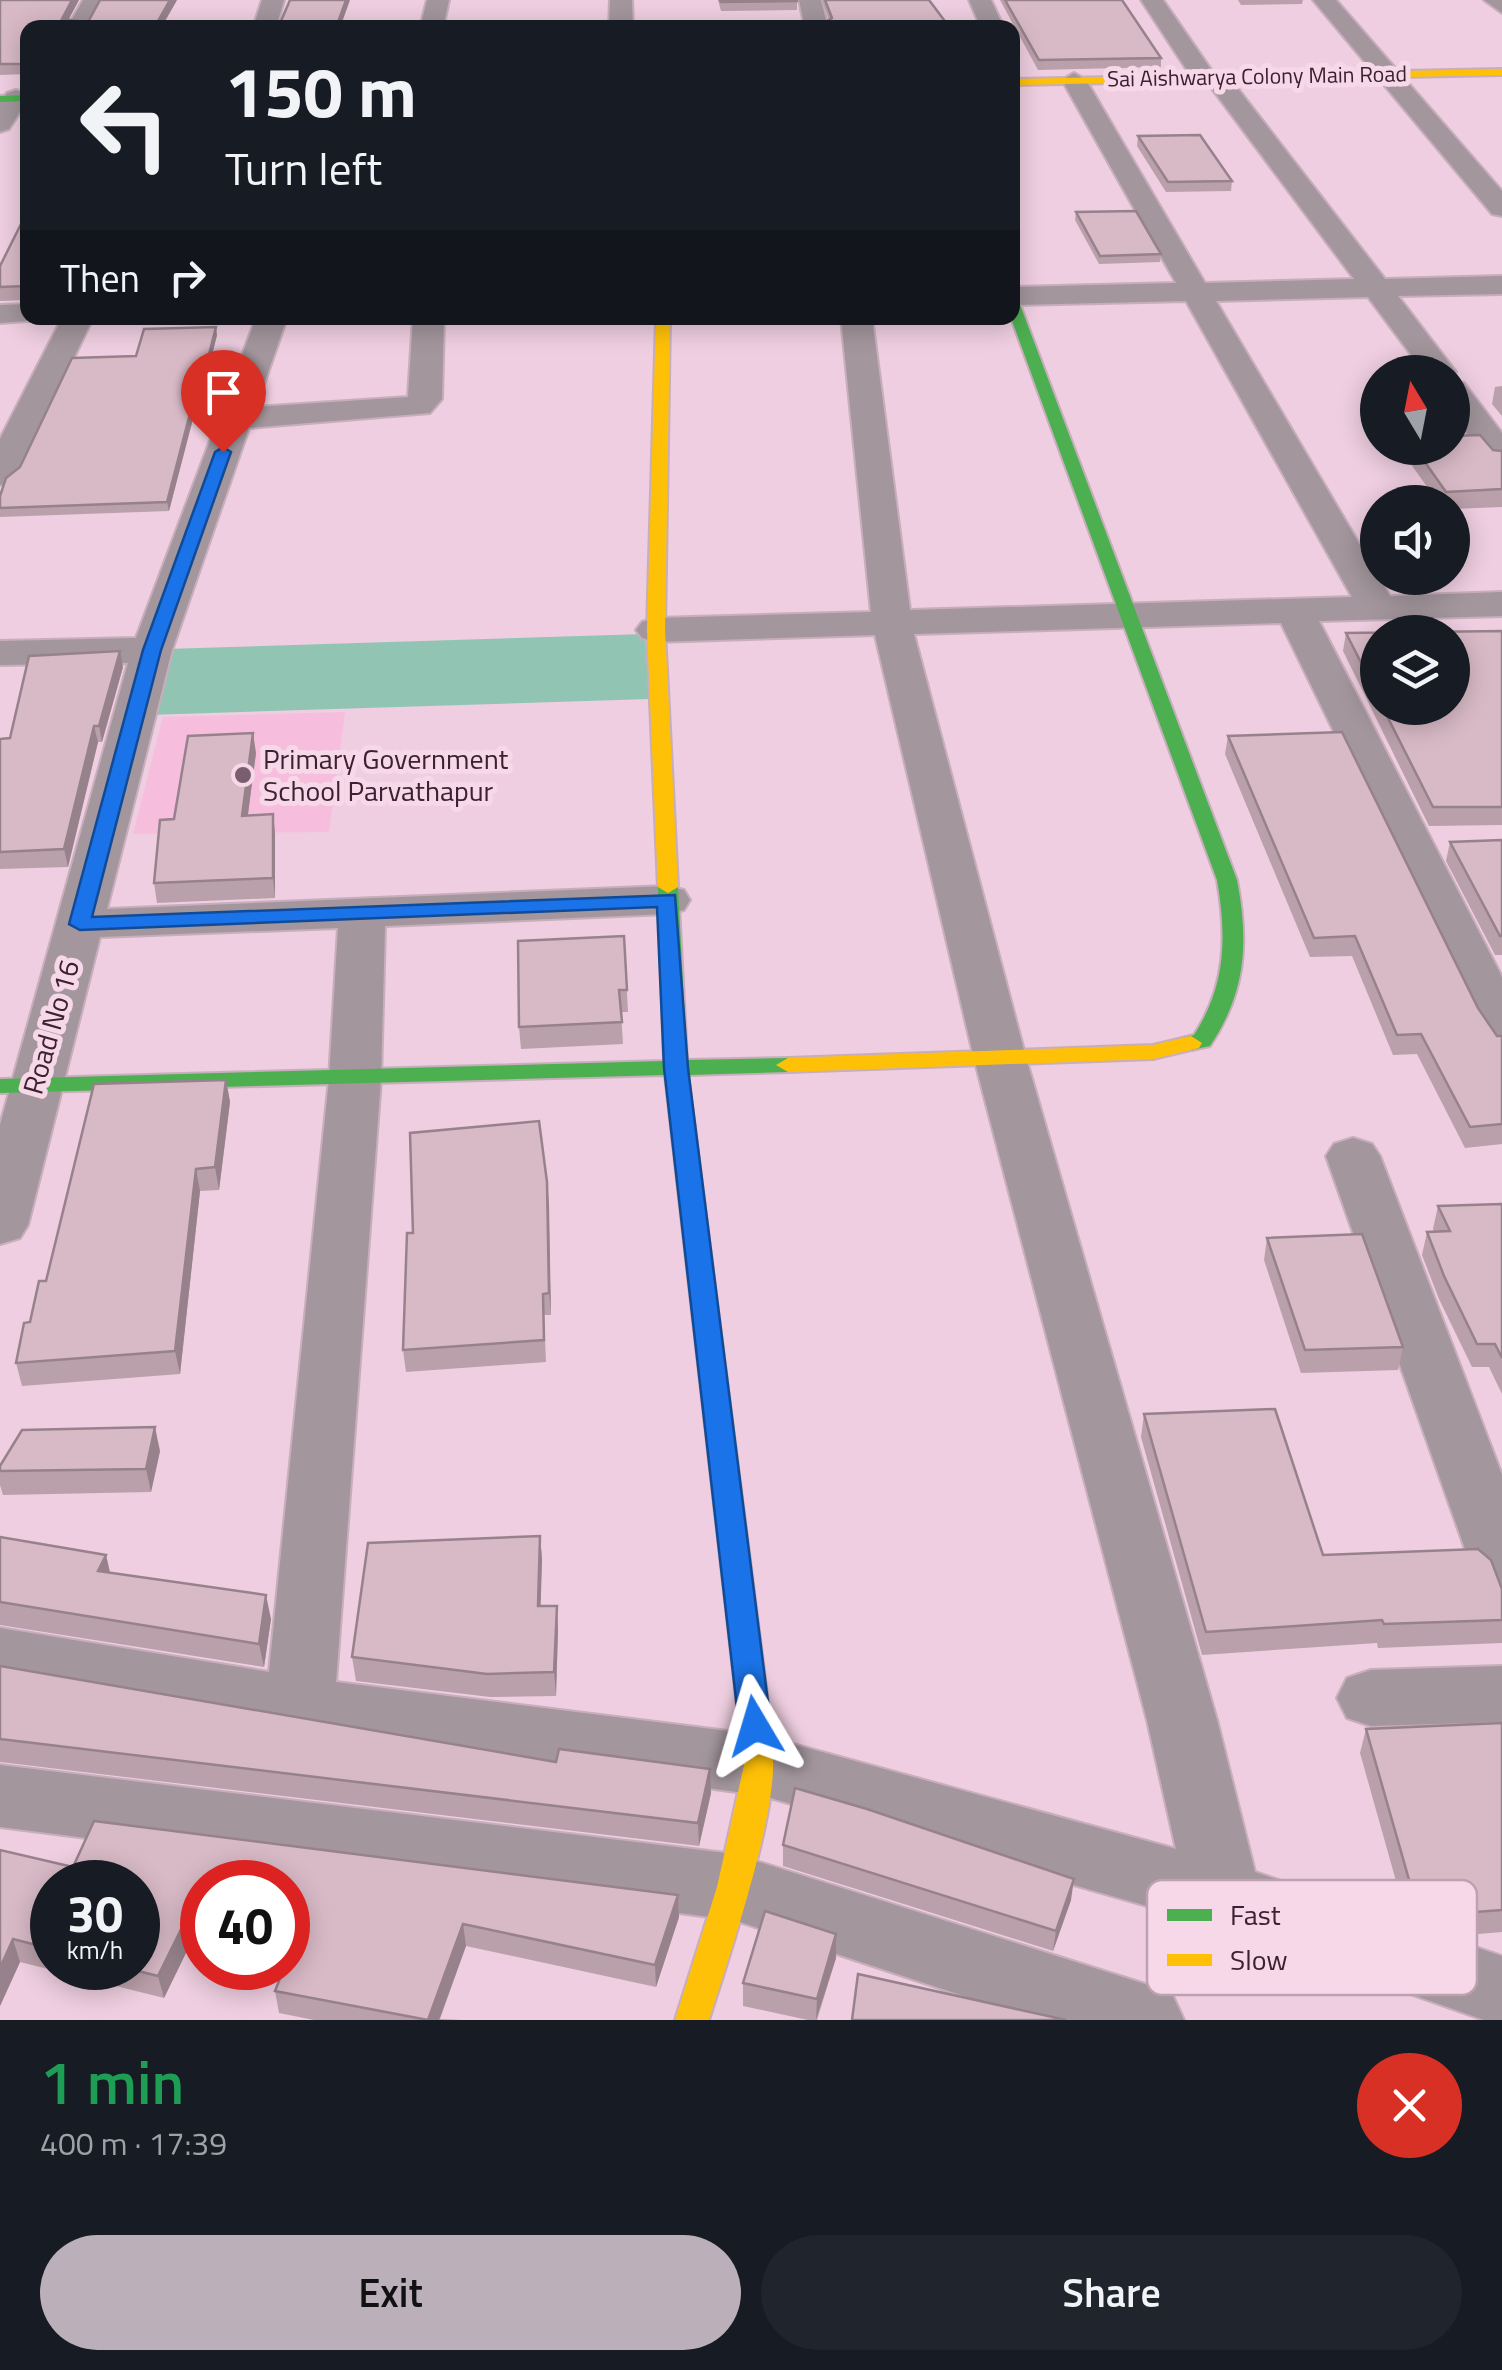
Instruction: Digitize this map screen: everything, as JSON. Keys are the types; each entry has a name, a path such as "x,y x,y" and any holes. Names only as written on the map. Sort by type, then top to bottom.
{"street":[{"path":"1152,0 1427,355"},
{"path":"1324,0 1502,208"},
{"path":"1495,0 1502,6"},
{"name":"Sai Aishwarya Colony Main Road","path":"1020,77 1074,80 1502,72"},
{"path":"1074,80 1378,608"},
{"path":"0,124 14,98"},
{"path":"1020,299 1502,285"},
{"path":"17,1085 356,1080 1000,1058 1153,1052 1202,1041 1226,1009 1238,932 1227,880 1020,321"},
{"path":"0,474 74,325"},
{"name":"Road No 16","path":"0,1225 17,1085 80,924 152,650 269,325"},
{"path":"235,419 418,406 424,399 429,325"},
{"path":"662,325 656,630 676,1068 760,1765 734,1887 692,2020"},
{"path":"857,325 892,624 1000,1058 1182,1720 1220,1880"},
{"path":"1470,414 1502,457"},
{"path":"656,630 1502,604"},
{"path":"1296,612 1502,1026"},
{"path":"0,652 152,650"},
{"path":"1411,844 1466,843"},
{"path":"80,924 667,900"},
{"path":"300,1706 356,1080 362,912"},
{"path":"1352,1156 1502,1560"},
{"path":"0,1656 300,1706 760,1765 1170,1880"},
{"path":"1371,1698 1502,1694"},
{"path":"0,1796 734,1887 1145,2020"},
{"path":"1477,1982 1502,1991"}],"shaded area":[{"name":"Primary Government School Parvathapur","path":"345,712 329,832 133,834 163,717"}],"green space":[{"path":"645,634 649,699 148,715 166,649"}],"building":[{"path":"0,0 72,0 62,19 71,20 20,20 20,64 0,64"},
{"path":"100,0 170,0 159,20 89,20"},
{"path":"290,0 346,0 339,20 281,20"},
{"path":"797,0 797,1 721,2"},
{"path":"825,0 929,0 944,20 829,20 832,18"},
{"path":"1005,0 1122,0 1161,58 1039,60 1020,20"},
{"path":"1200,135 1232,181 1168,182 1138,136"},
{"path":"1136,211 1161,254 1100,256 1076,212"},
{"path":"20,226 20,286 0,287 0,266"},
{"path":"216,327 207,362 212,401 193,402 167,502 0,508 6,478 20,467 72,358 136,356 144,329"},
{"path":"1470,435 1480,435 1493,450 1502,451 1502,489 1470,491 1470,485 1441,485 1427,465 1470,465"},
{"path":"1470,631 1502,631 1502,807 1433,807 1392,725 1470,725"},
{"path":"1346,633 1360,633 1360,661"},
{"path":"120,651 99,726 94,726 64,849 0,852 0,739 10,738 29,656"},
{"path":"1342,732 1478,1008 1497,1036 1502,1036 1502,1124 1470,1127 1421,1034 1397,1035 1355,936 1314,938 1228,736"},
{"path":"253,733 242,816 273,814 273,878 154,883 160,820 174,819 188,736"},
{"path":"1502,840 1502,936 1500,936 1450,842"},
{"path":"624,936 627,990 619,990 622,1022 519,1027 518,941"},
{"path":"226,1080 215,1167 196,1169 175,1351 16,1363 24,1323 30,1322 39,1281 46,1281 94,1084"},
{"path":"539,1121 547,1182 549,1293 543,1294 544,1340 403,1350 407,1233 413,1233 410,1133"},
{"path":"1502,1204 1502,1358 1495,1344 1477,1344 1427,1232 1450,1231 1438,1206"},
{"path":"1362,1234 1403,1347 1305,1350 1267,1238"},
{"path":"1275,1409 1323,1555 1478,1549 1491,1560 1502,1589 1502,1620 1384,1624 1382,1620 1206,1632 1144,1414"},
{"path":"155,1427 146,1469 0,1471 22,1430"},
{"path":"540,1536 538,1606 557,1606 554,1672 487,1674 352,1657 368,1543"},
{"path":"0,1537 106,1555 98,1571 266,1595 259,1644 0,1602"},
{"path":"0,1666 556,1762 559,1749 710,1769 698,1823 0,1739"},
{"path":"1502,1723 1502,1910 1477,1912 1477,1880 1409,1880 1366,1729"},
{"path":"795,1788 1074,1879 1056,1931 783,1845"},
{"path":"94,1821 678,1895 655,1965 463,1924 428,2020 275,1991 310,1990 310,1860 180,1860 180,1931 160,1972 160,1860 76,1860"},
{"path":"0,1850 43,1860 30,1860 30,1943 13,1939 0,1968"},
{"path":"765,1911 836,1934 817,1999 743,1983"},
{"path":"858,1974 1066,2020 852,2020"}],"traffic: fast":[{"path":"0,99 20,98"},
{"path":"1020,324 1227,880 1235,945 1230,983 1215,1021 1202,1041 1191,1043"},
{"path":"668,887 676,1068 758,1749"},
{"path":"0,1086 788,1065"}],"traffic: slow":[{"path":"1020,82 1502,72"},
{"path":"663,325 656,630 668,887"},
{"path":"788,1065 1153,1052 1191,1043"},
{"path":"692,2020 734,1887 760,1765 758,1749"}],"place":[{"name":"Primary Government School Parvathapur","path":"243,775"}],"route":[{"path":"223,452 152,650 80,924 667,900 676,1068 755,1726"}]}
